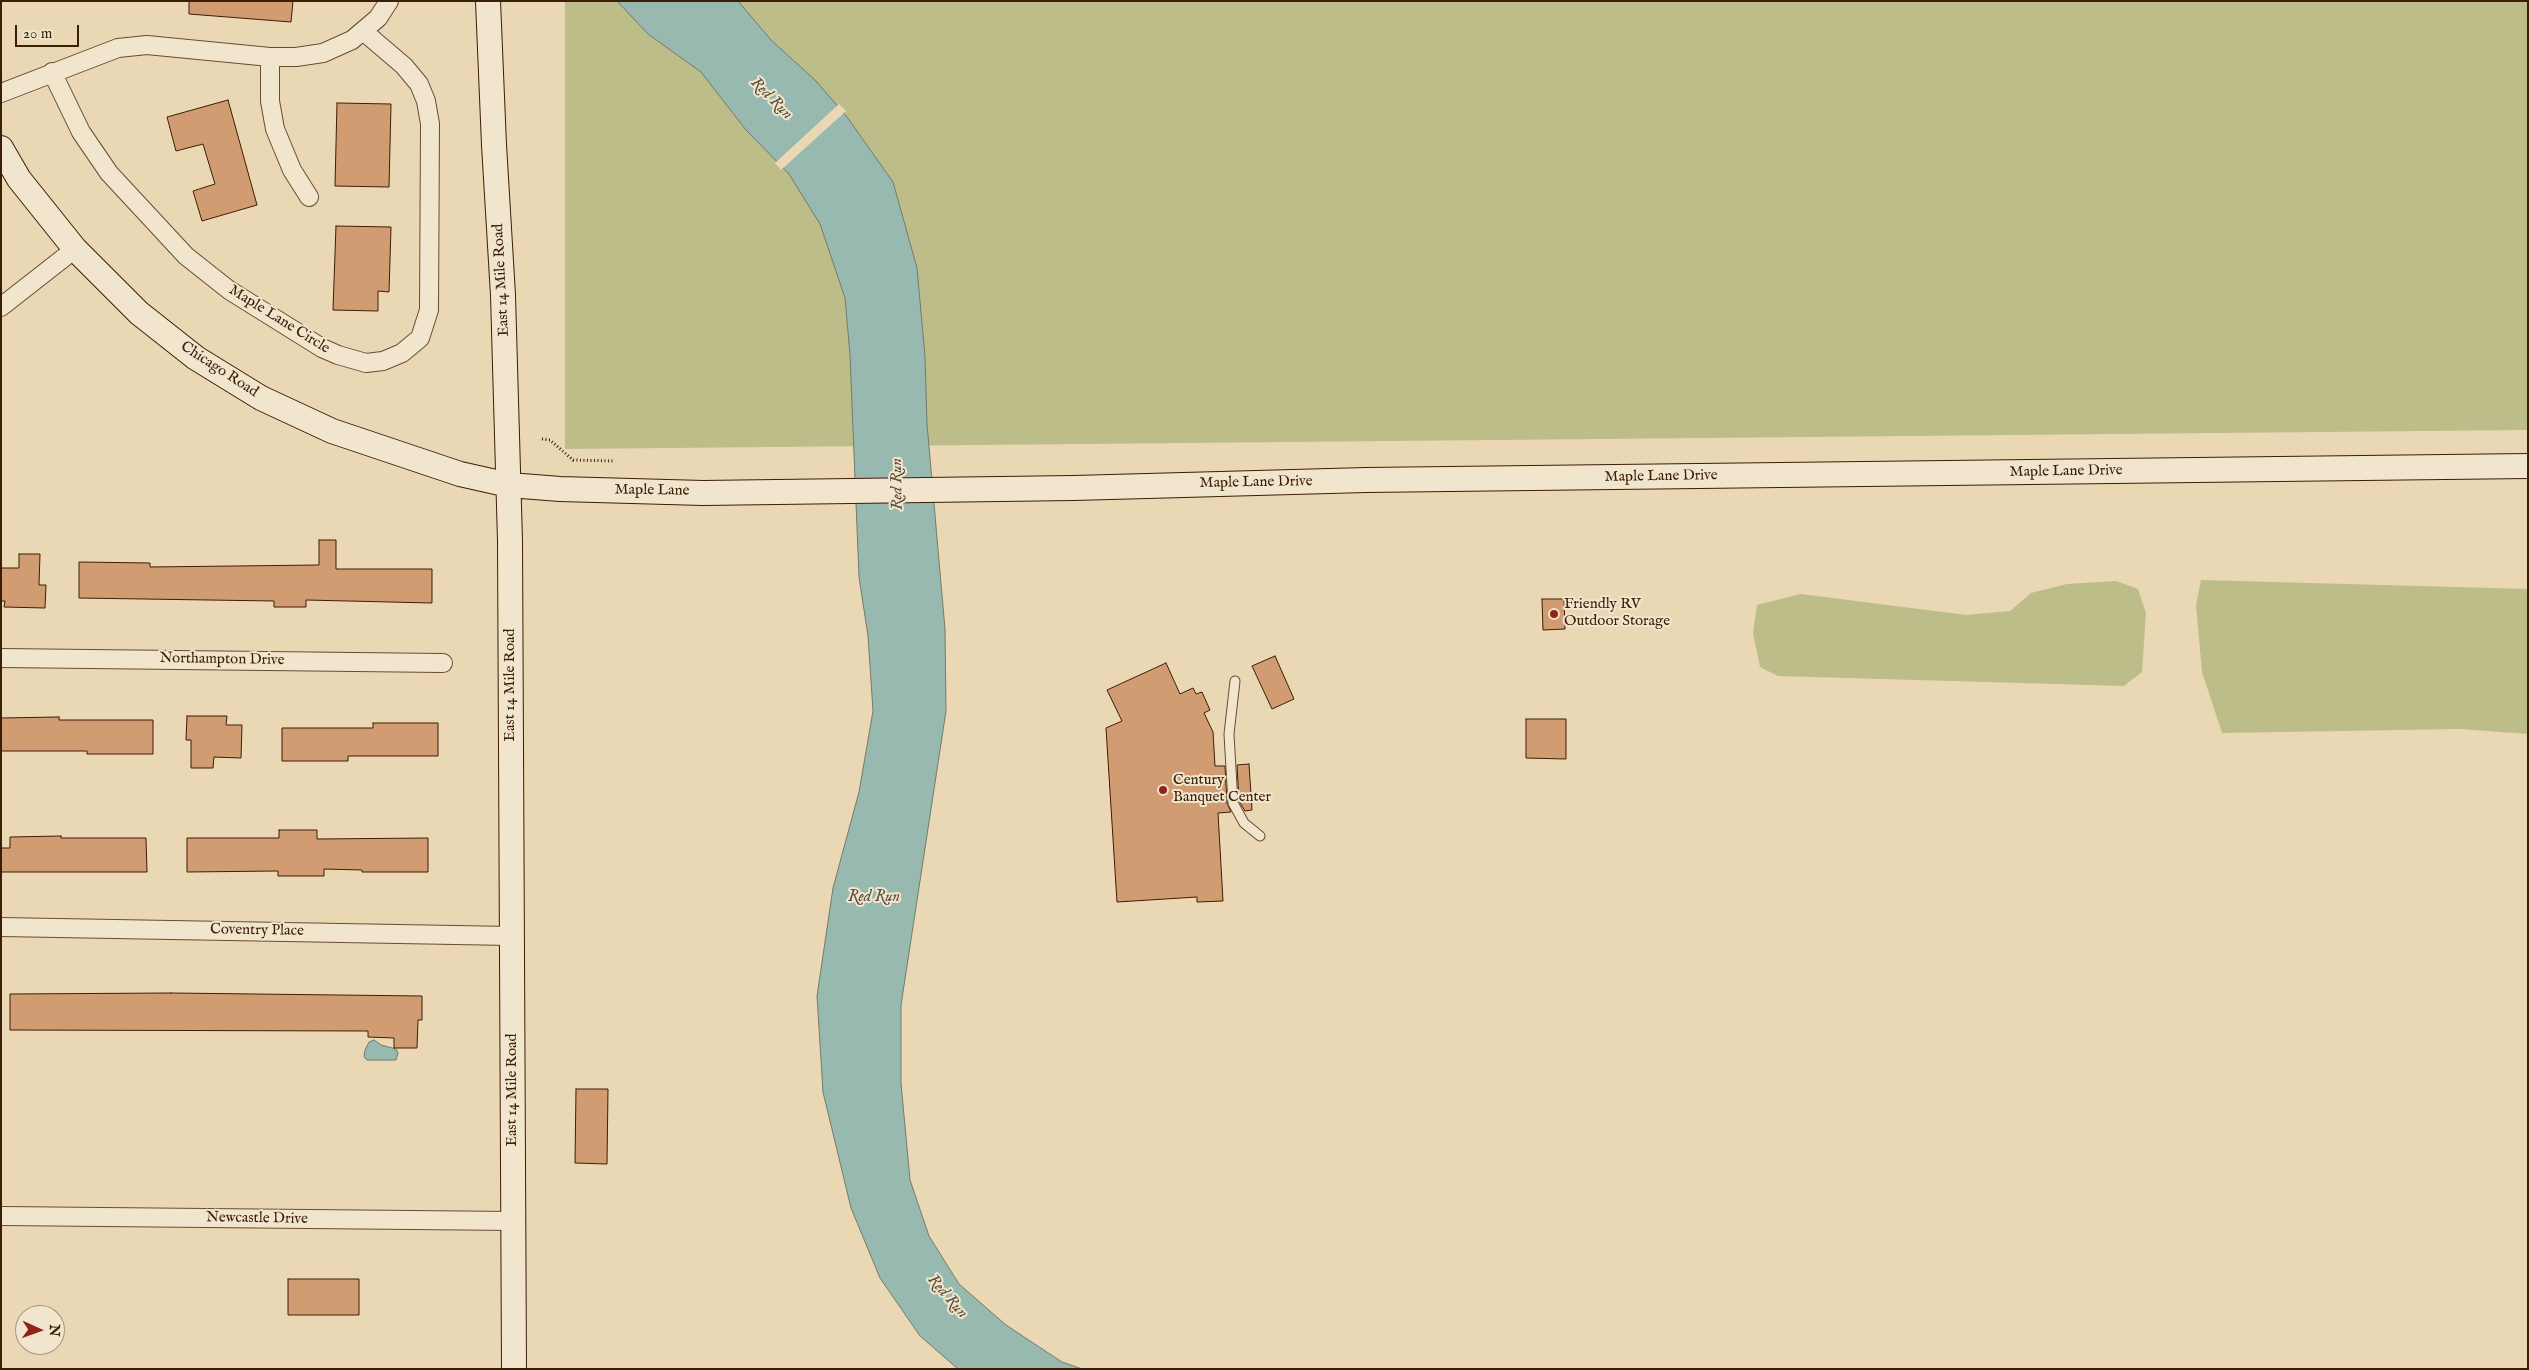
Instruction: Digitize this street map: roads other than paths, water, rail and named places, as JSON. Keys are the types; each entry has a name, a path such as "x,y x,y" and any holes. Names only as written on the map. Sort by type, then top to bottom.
{"street":[{"path":"1,93 118,48 147,46 270,57 296,57 323,53 340,47 363,31 378,18 389,1"},
{"name":"East 14 Mile Road","path":"488,1 490,83 503,295 509,485 514,1369"},
{"name":"Maple Lane Circle","path":"52,72 81,132 109,173 186,256 229,290 322,348 338,355 366,362 384,361 402,353 420,338 429,310 430,124 426,101 419,84 404,66 363,31"},
{"path":"270,57 270,101 275,129 292,170 309,197"},
{"name":"Chicago Road","path":"1,148 19,179 74,249 106,282 166,336 211,368 261,398 353,439 460,474 509,485"},
{"path":"1,307 74,249"},
{"name":"Maple Lane Drive","path":"794,491 969,490 1366,480 2528,466"},
{"name":"Maple Lane","path":"509,485 560,489 703,493 794,491"},
{"name":"Northampton Drive","path":"1,658 443,663"},
{"name":"Coventry Place","path":"1,927 512,936"},
{"name":"Newcastle Drive","path":"1,1216 514,1221"}],"lane":[{"path":"1235,681 1229,734 1233,803 1244,823 1260,836"}],"water":[{"name":"Red Run","path":"617,1 738,1 771,40 816,81 847,117 893,182 917,268 925,357 927,424 945,629 946,711 901,1005 901,1083 910,1180 929,1236 959,1284 1006,1325 1062,1362 1082,1369 958,1369 920,1336 880,1278 851,1208 823,1092 817,996 833,888 859,792 873,711 868,636 859,577 850,355 845,298 820,224 789,174 746,130 701,72 648,34"},
{"path":"374,1040 381,1045 396,1049 398,1053 396,1060 367,1060 364,1057 365,1050 369,1042"}],"place":[{"name":"Friendly RV Outdoor Storage","path":"1554,614"},
{"name":"Century Banquet Center","path":"1163,790"}]}
